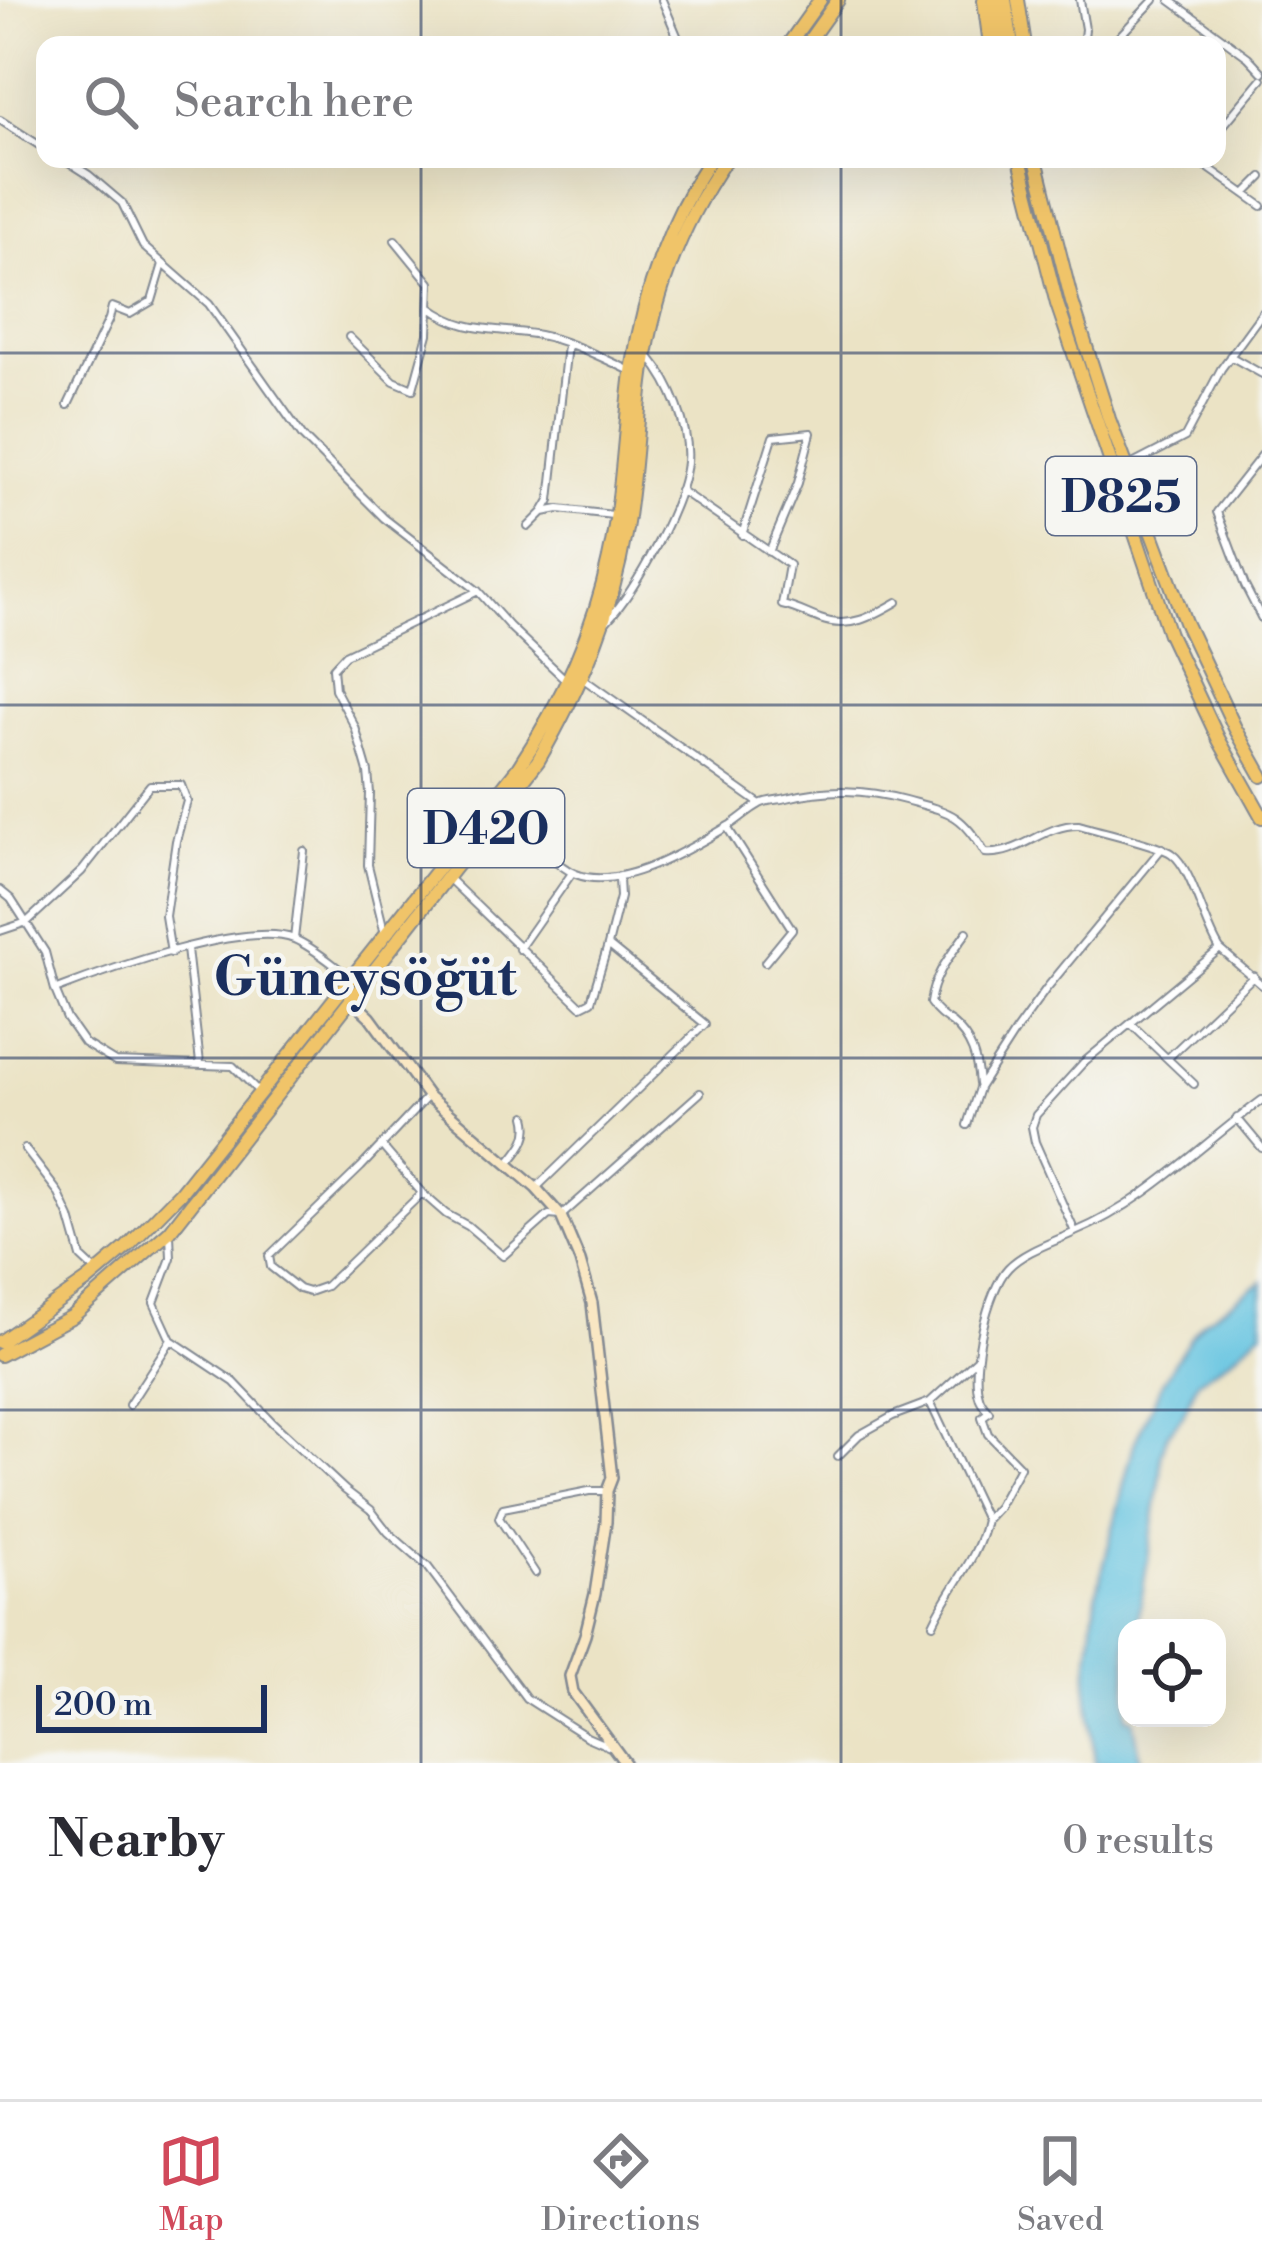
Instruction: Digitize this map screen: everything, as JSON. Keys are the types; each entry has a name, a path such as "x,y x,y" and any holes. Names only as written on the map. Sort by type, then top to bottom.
{"highway":[{"path":"794,36 820,0"},
{"path":"812,36 838,0"},
{"path":"984,0 989,36"},
{"path":"994,0 999,36"},
{"path":"1005,0 1011,36"},
{"path":"1018,0 1023,36"},
{"name":"D420","path":"0,1342 98,1272 180,1193 518,768 567,681 601,593 616,516 632,371 647,299 662,252 705,168"},
{"name":"D420","path":"0,1355 73,1316 170,1231 538,761 605,624 627,526 646,353 670,266 689,221 721,168"},
{"name":"D825","path":"1022,168 1057,304 1162,613 1209,719 1262,818"},
{"name":"D825","path":"1039,168 1072,302 1127,467 1185,622 1262,776"},
{"path":"1237,772 1262,830"}],"street":[{"path":"662,0 676,36"},
{"path":"1080,0 1084,36"},
{"path":"1120,36 1154,0"},
{"path":"1170,0 1219,36"},
{"path":"1226,41 1248,57 1262,76 1226,122"},
{"path":"1,122 36,143"},
{"path":"77,168 122,203 143,246 209,304 303,437 384,518 478,591 567,681"},
{"path":"1209,168 1262,206"},
{"path":"1245,194 1262,177"},
{"path":"349,337 394,381 413,388 428,334 430,284 395,240"},
{"path":"68,405 112,307 130,314 152,301 164,264"},
{"path":"429,307 450,322 542,336 632,371"},
{"path":"1127,467 1185,437 1230,356 1262,313"},
{"path":"528,527 550,500 567,345"},
{"path":"605,624 634,587 680,490 687,463 686,440 668,387 646,353"},
{"path":"1230,356 1262,374"},
{"path":"742,535 773,437 811,433 798,483 769,553"},
{"path":"1262,454 1217,512 1262,619"},
{"path":"680,490 789,565 782,605 821,620 850,623 897,602"},
{"path":"542,512 559,509 616,516"},
{"path":"385,934 368,865 368,772 355,727 335,689 333,668 344,655 478,591"},
{"path":"582,678 760,804"},
{"path":"0,931 27,922 82,872 150,785 181,785 188,801 176,841 165,916 172,952"},
{"path":"506,803 556,861 572,873 599,880 619,878 659,862 760,804 850,789 944,811 969,825 985,853 1003,854 1066,825 1079,825 1162,848 1179,861 1220,950 1262,985"},
{"path":"727,827 793,929 765,962"},
{"path":"967,1125 980,1088 1046,989 1162,848"},
{"path":"294,939 304,851"},
{"path":"519,949 572,873"},
{"path":"447,878 581,1006 591,1001 608,945 620,897 619,878"},
{"path":"0,890 11,898 45,952 67,1019 84,1043 115,1061 233,1066 261,1093"},
{"path":"967,932 938,972 930,1003 966,1035 977,1062 980,1088"},
{"path":"55,990 118,966 265,933 294,939 351,978"},
{"path":"536,1189 705,1024 608,945"},
{"path":"188,949 200,1063"},
{"path":"1075,1232 1034,1142 1036,1115 1084,1062 1220,950"},
{"path":"1168,1058 1254,976"},
{"path":"350,998 370,1017 428,1096 561,1216 580,1261 592,1303 612,1478 595,1594 570,1676 573,1692 625,1763"},
{"path":"1131,1024 1194,1084"},
{"path":"382,1145 422,1192 503,1256 549,1215 561,1216 700,1093"},
{"path":"422,1192 326,1286 309,1292 271,1268 269,1256 428,1096"},
{"path":"933,1624 968,1568 986,1520 1020,1467 988,1434 976,1360 1006,1270 1018,1259 1104,1220 1262,1100"},
{"path":"508,1164 527,1140 526,1116"},
{"path":"1237,1118 1262,1148"},
{"path":"25,1149 58,1192 81,1256 98,1272"},
{"path":"170,1231 171,1258 154,1303 171,1340 234,1382 428,1567 526,1698 587,1737 614,1748"},
{"path":"129,1405 171,1340"},
{"path":"838,1456 859,1435 930,1402 976,1360"},
{"path":"930,1402 986,1520"},
{"path":"535,1573 499,1518 503,1508 607,1491"}],"water":[{"path":"1262,1281 1262,1331 1198,1381 1183,1415 1167,1435 1138,1619 1118,1619 1118,1727 1135,1727 1141,1763 1095,1763 1087,1680 1096,1596 1134,1444 1163,1381 1205,1320"}],"district":[{"name":"Güneysöğüt","path":"365,976"}]}
